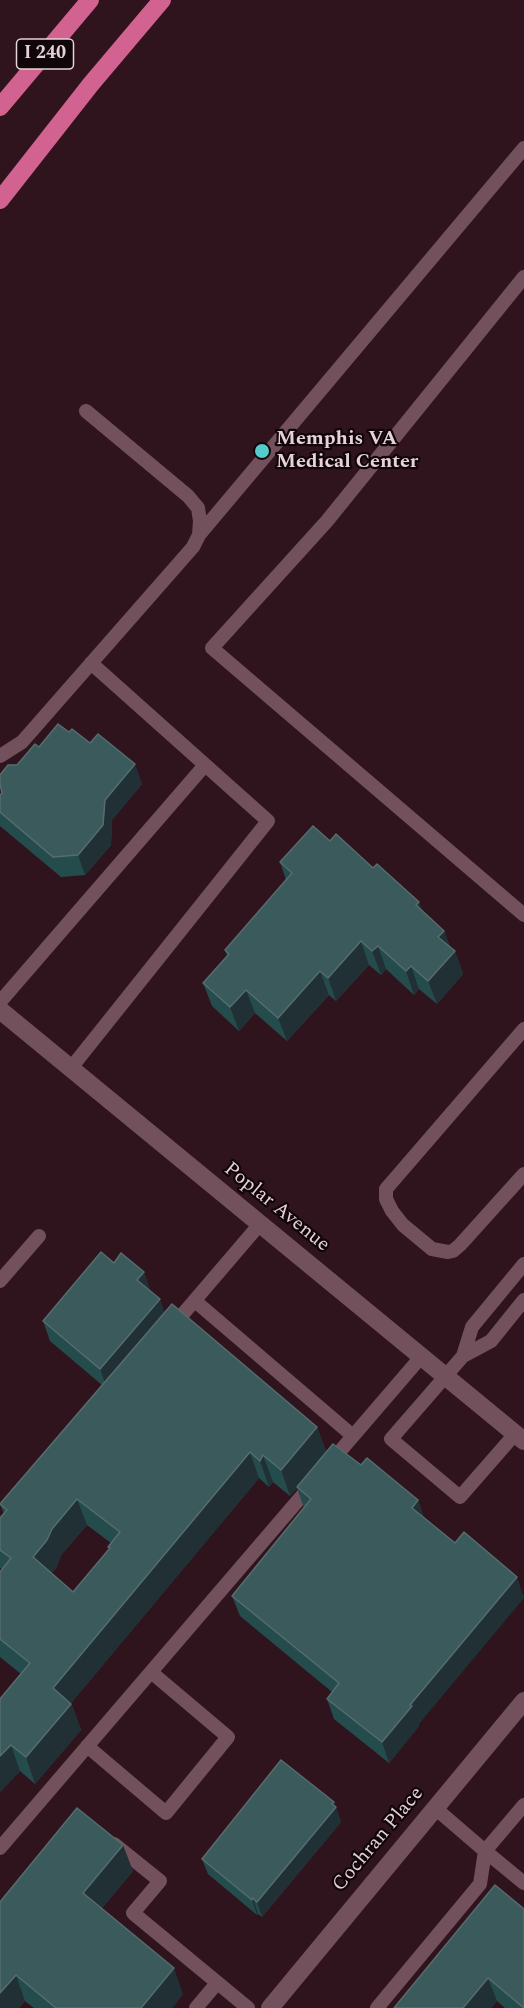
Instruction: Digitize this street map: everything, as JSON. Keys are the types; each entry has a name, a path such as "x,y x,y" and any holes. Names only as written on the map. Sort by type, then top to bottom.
{"highway":[{"name":"I 240","path":"0,107 90,0"},
{"path":"0,200 91,84 162,0"}],"main road":[{"name":"Poplar Avenue","path":"0,1010 520,1437"},
{"name":"Cochran Place","path":"270,2008 524,1701"}],"lane":[{"path":"0,756 22,742 193,547 199,535 232,495 524,148"},
{"path":"524,277 327,521 212,648 524,915"},
{"path":"86,411 188,496 198,508 199,535"},
{"path":"71,1068 268,821 91,663"},
{"path":"0,1002 205,765"},
{"path":"524,1029 386,1189 386,1198 392,1211 403,1225 432,1249 448,1252 460,1245 524,1174"},
{"path":"166,1335 260,1224"},
{"path":"0,1281 39,1236"},
{"path":"464,1356 472,1327 524,1264"},
{"path":"195,1300 353,1436"},
{"path":"520,1437 460,1497 391,1439 464,1356 491,1341 524,1300"},
{"path":"0,1848 421,1357"},
{"path":"87,1746 166,1813 228,1737 151,1672"},
{"path":"377,2008 480,1884 485,1851 524,1805"},
{"path":"435,1808 524,1883"},
{"path":"104,1836 160,1881 133,1913 248,2008"},
{"path":"196,2008 217,1983"}],"building":[{"path":"58,724 69,732 72,729 90,743 98,734 135,764 105,800 103,825 78,855 53,857 0,812 2,793 0,775 8,765 17,765 35,744 39,747"},
{"path":"313,826 330,841 336,834 373,868 377,864 419,902 416,905 444,931 438,937 455,951 428,981 411,966 406,971 378,946 372,951 361,941 328,978 320,971 278,1018 246,990 230,1007 203,983 229,954 225,950 292,873 280,862"},
{"path":"101,1252 114,1263 121,1253 144,1272 137,1280 160,1299 100,1369 43,1321"},
{"path":"172,1304 317,1427 281,1470 263,1455 260,1461 250,1452 53,1688 71,1704 26,1757 11,1745 0,1756 0,1699 30,1663 0,1639 0,1572 11,1558 0,1550 0,1518 7,1510 0,1504","holes":["77,1499 120,1532 108,1547 110,1548 73,1592 33,1557"]},
{"path":"333,1444 361,1465 367,1458 418,1500 412,1508 455,1543 464,1532 517,1577 382,1742 327,1699 339,1683 232,1596 311,1499 297,1487"},
{"path":"281,1760 334,1802 332,1804 336,1807 257,1902 202,1859"},
{"path":"77,1808 123,1845 83,1893 174,1968 141,2008 56,2008 16,1975 0,1993 0,1902"},
{"path":"495,1885 524,1909 524,2008 488,1978 463,2008 394,2008"}],"place":[{"name":"Memphis VA Medical Center","path":"262,451"}]}
